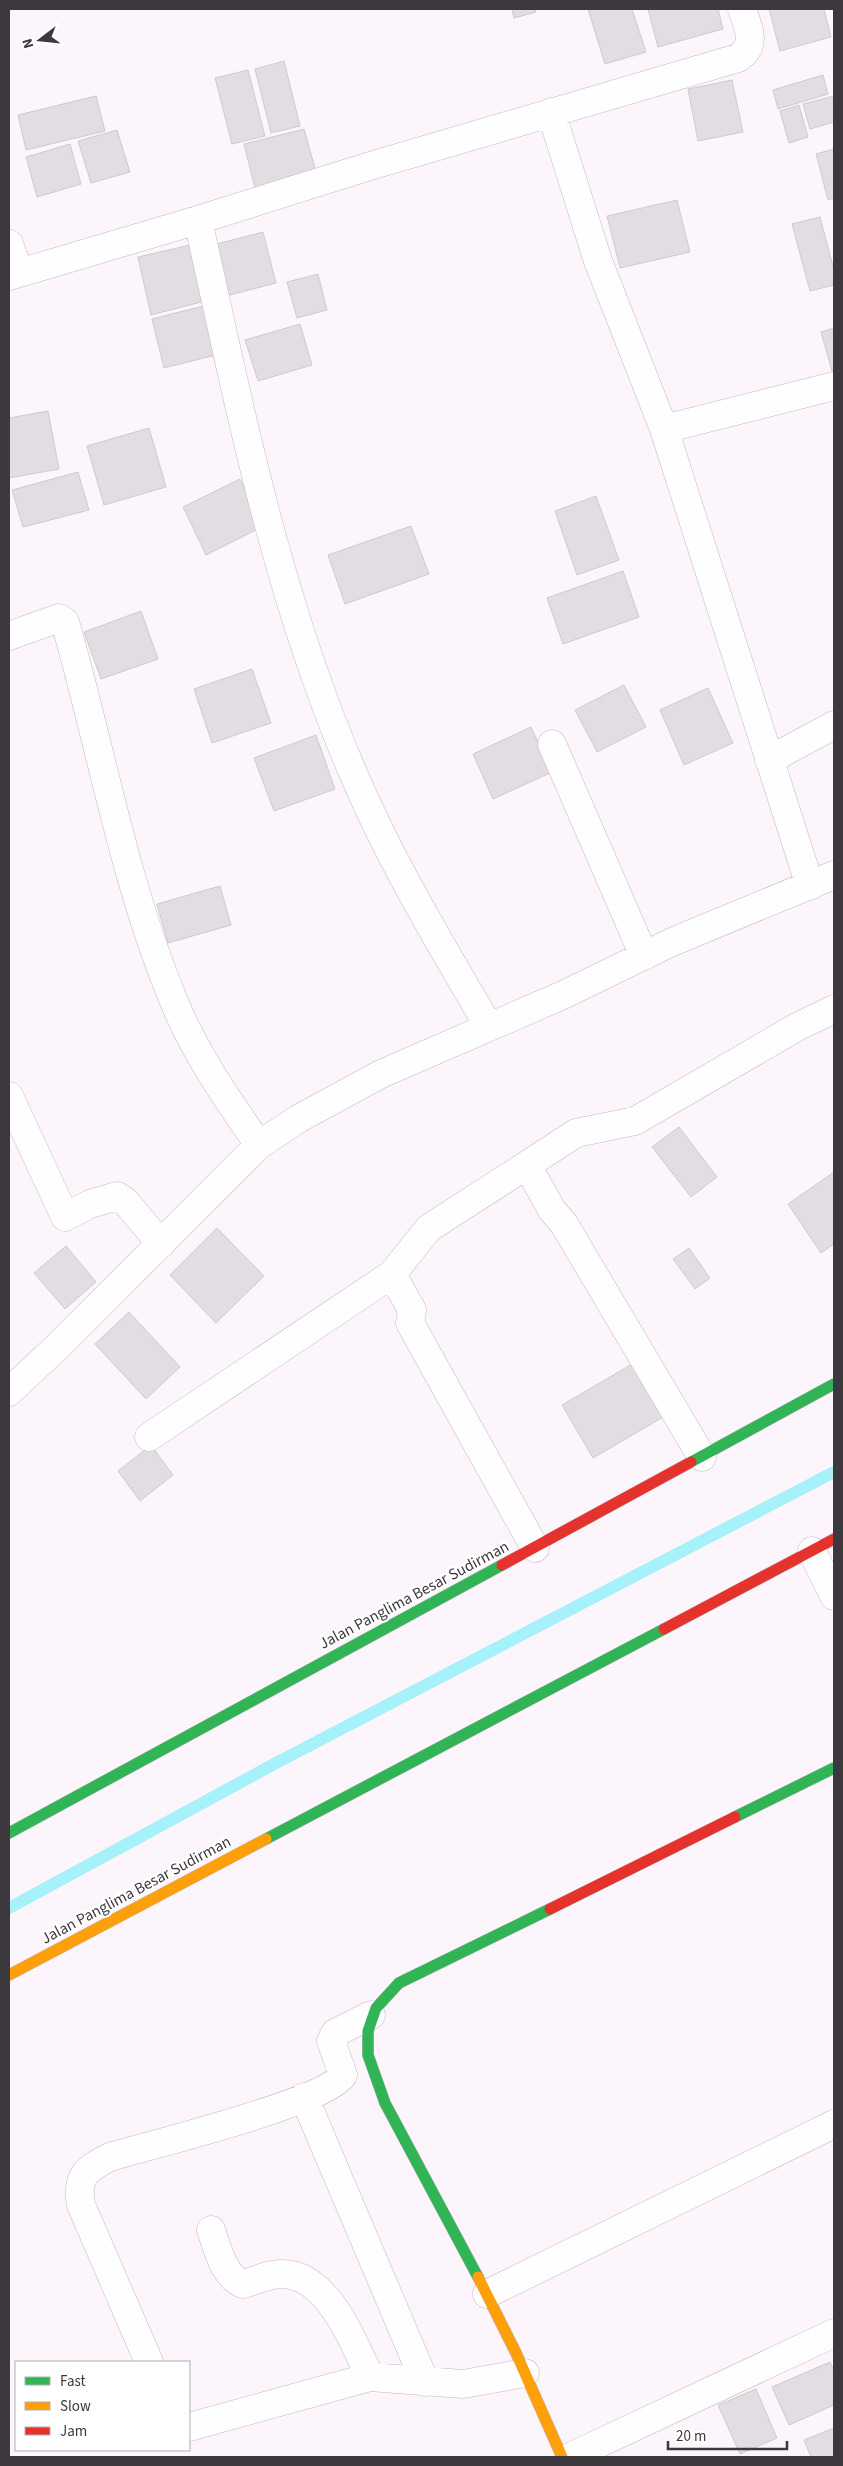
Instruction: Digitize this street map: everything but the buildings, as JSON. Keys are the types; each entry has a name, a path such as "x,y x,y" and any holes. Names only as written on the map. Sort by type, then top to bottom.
{"main road":[{"name":"Jalan Panglima Besar Sudirman","path":"9,1834 834,1384"},
{"name":"Jalan Panglima Besar Sudirman","path":"9,1975 823,1545"},
{"path":"562,2457 487,2294 384,2100 367,2040 371,2015 381,1999 399,1983 834,1768"}],"street":[{"path":"9,244 14,274 551,112 738,58 746,52 751,38 742,9"},
{"path":"551,112 598,261 664,429 810,886"},
{"path":"198,220 250,454 288,596 324,699 361,791 402,875 489,1027"},
{"path":"664,429 834,386"},
{"path":"9,636 48,620 58,618 65,622 144,921 173,1001 216,1084 259,1145"},
{"path":"769,760 834,725"},
{"path":"552,744 644,956"},
{"path":"9,1392 161,1244 259,1145 298,1119 381,1074 563,995 644,956 834,875"},
{"path":"149,1437 392,1274 429,1228 576,1133 636,1122 797,1027 834,1009"},
{"path":"9,1096 65,1217 90,1204 117,1196 125,1202 161,1244"},
{"path":"527,1165 552,1210 564,1224 702,1457"},
{"path":"392,1274 412,1310 410,1323 535,1548"},
{"path":"823,1545 834,1596"},
{"path":"149,2361 81,2205 78,2193 82,2175 92,2166 110,2157 255,2116 339,2081 343,2075 331,2041 335,2033 371,2015"},
{"path":"304,2097 425,2382"},
{"path":"487,2294 834,2124"},
{"path":"211,2230 226,2270 234,2281 243,2284 274,2274 293,2276 310,2282 326,2296 341,2319 370,2377"},
{"path":"570,2457 834,2333"},
{"path":"190,2427 370,2377 463,2384 525,2373"}],"waterway":[{"path":"9,1908 276,1763 834,1472"}],"traffic: fast":[{"path":"691,1462 834,1384"},
{"path":"9,1833 502,1565"},
{"path":"266,1839 664,1629"},
{"path":"735,1817 834,1768"},
{"path":"478,2277 385,2103 368,2055 368,2031 376,2008 399,1983 550,1909"}],"traffic: slow":[{"path":"9,1975 266,1839"},
{"path":"478,2277 516,2353 562,2457"}],"traffic: jam":[{"path":"502,1565 691,1462"},
{"path":"664,1629 834,1539"},
{"path":"550,1909 735,1817"}]}
